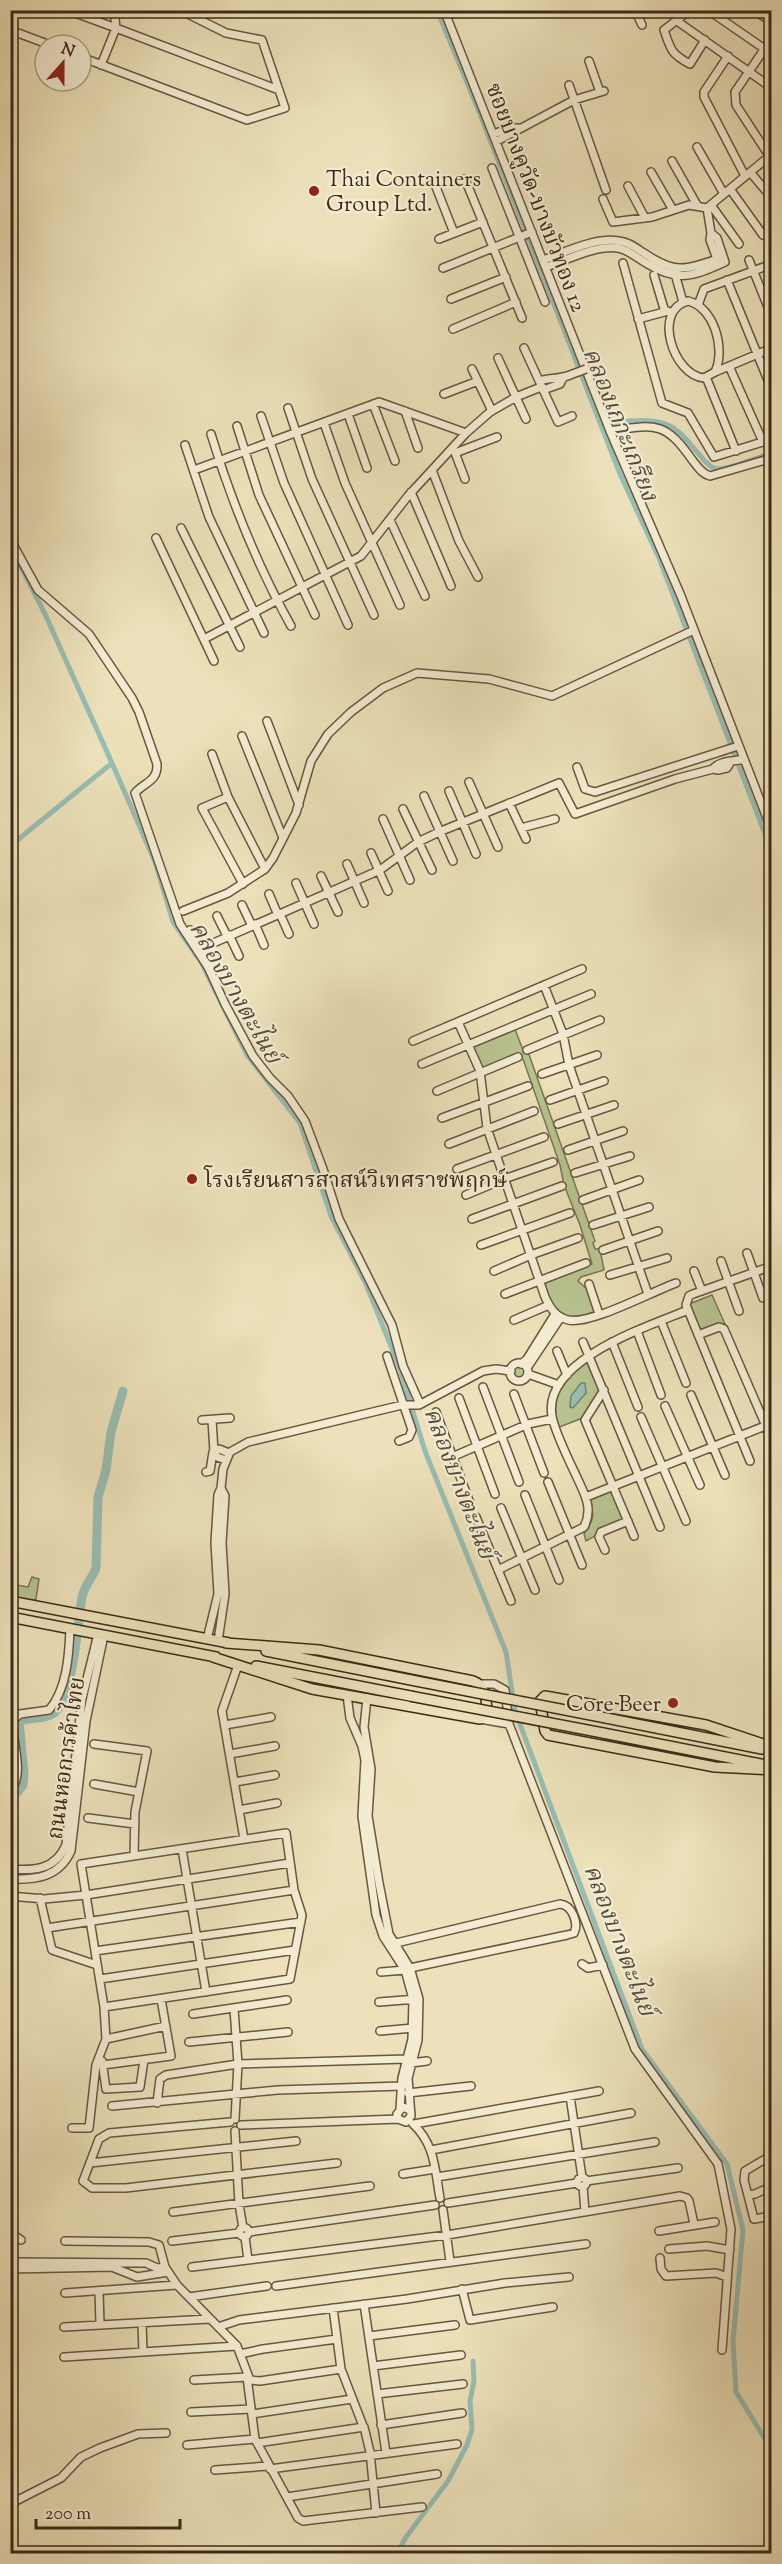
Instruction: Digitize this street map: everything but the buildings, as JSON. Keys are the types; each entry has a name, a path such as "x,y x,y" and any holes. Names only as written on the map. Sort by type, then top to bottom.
{"main road":[{"path":"10,1601 771,1749"},
{"path":"10,1617 320,1679 603,1732 771,1768"},
{"path":"213,1657 317,1690 475,1718 479,1714 476,1682 319,1650 222,1642"},
{"path":"333,1665 323,1660 322,1656 335,1654"},
{"path":"317,1690 313,1683 320,1679"},
{"path":"771,1749 706,1725 558,1698 548,1703 551,1731 557,1737 715,1767 771,1768"},
{"path":"692,1735 699,1735 703,1730 701,1726 693,1723"},
{"path":"702,1764 712,1764 715,1760 703,1753"}],"street":[{"path":"67,10 279,90"},
{"path":"101,64 116,28 114,10"},
{"path":"93,61 247,120 285,108 262,40 226,33 180,10"},
{"name":"ซอยบางคูวัด-บางบัวทอง 12","path":"444,10 608,426 694,630 736,746 736,762 771,831"},
{"path":"635,10 642,25"},
{"path":"690,10 664,30 674,55 690,64 705,40"},
{"path":"708,10 771,54"},
{"path":"754,10 771,22"},
{"path":"677,21 771,88"},
{"path":"10,30 33,39"},
{"path":"603,199 613,222 645,218 697,205 709,206 771,157 734,98 735,92 771,38"},
{"path":"728,56 704,92 704,97 748,174 771,198"},
{"path":"495,138 509,128 518,128 574,100 602,92 590,61"},
{"path":"569,85 606,190"},
{"path":"697,147 727,192 763,235"},
{"path":"672,161 697,205"},
{"path":"492,168 521,237 544,302"},
{"path":"651,172 673,210"},
{"path":"465,179 522,318"},
{"path":"628,186 645,218"},
{"path":"436,187 454,233"},
{"path":"709,206 710,240 717,259"},
{"path":"709,206 739,244"},
{"path":"439,239 483,222"},
{"path":"443,268 532,232"},
{"path":"711,233 717,238 725,262"},
{"path":"545,264 584,250 600,241 618,240 675,273 701,273 725,262"},
{"path":"675,273 717,259 725,262"},
{"path":"749,260 771,317"},
{"path":"623,263 662,403 688,413 711,455 718,457 771,439"},
{"path":"698,305 704,289 771,264"},
{"path":"675,273 683,302"},
{"path":"654,275 668,311 670,331 681,366 693,375 706,377 771,348"},
{"path":"451,298 506,277"},
{"path":"727,280 771,390"},
{"path":"638,319 668,311 683,302 688,301 698,305 708,316 717,341 720,358 715,372"},
{"path":"453,329 516,302"},
{"path":"524,348 558,422 572,416"},
{"path":"498,358 526,419"},
{"path":"729,366 763,442"},
{"path":"472,369 492,411"},
{"path":"204,639 361,556 411,492 454,451 466,433 492,411 541,386 560,384 566,376 586,369"},
{"path":"706,377 736,451"},
{"path":"444,394 478,381"},
{"path":"194,470 379,402 466,433"},
{"path":"373,404 394,461"},
{"path":"288,408 312,478 374,615"},
{"path":"405,411 418,448"},
{"path":"348,414 368,468"},
{"path":"261,416 284,483 348,625"},
{"path":"324,423 345,483 400,605"},
{"path":"237,426 259,495 315,615"},
{"path":"608,426 652,427 667,431 679,441 699,469 710,476 771,458"},
{"path":"211,434 231,499 277,601 291,626"},
{"path":"454,451 496,437"},
{"path":"185,445 209,517 264,633"},
{"path":"454,451 465,479"},
{"path":"432,470 459,541 478,577"},
{"path":"411,492 451,586"},
{"path":"390,520 424,596"},
{"path":"181,528 240,647"},
{"path":"156,538 214,661"},
{"path":"10,539 38,590 95,641 140,712 158,772 153,779 138,789 135,793 136,799 176,913 208,967 249,1049 260,1066 299,1110 305,1121 324,1169 339,1219 392,1326 403,1366 418,1405"},
{"path":"183,911 228,893 265,869 299,805 311,761 328,734 351,712 383,688 417,673 489,679 552,696 694,630"},
{"path":"267,722 299,805"},
{"path":"242,736 283,838"},
{"path":"577,767 585,789 595,792 736,746"},
{"path":"212,754 228,797 265,869"},
{"path":"202,948 380,870 418,842 439,832 559,783 575,814 713,769 725,761 736,762"},
{"path":"469,782 498,847"},
{"path":"449,791 476,854"},
{"path":"424,796 453,861"},
{"path":"228,797 202,808 243,884"},
{"path":"509,803 526,839"},
{"path":"403,809 432,870"},
{"path":"383,819 410,880"},
{"path":"521,828 555,819"},
{"path":"371,853 388,891"},
{"path":"347,864 364,903"},
{"path":"321,876 338,912"},
{"path":"296,883 314,924"},
{"path":"269,894 289,934"},
{"path":"242,905 264,945"},
{"path":"217,916 239,956"},
{"path":"190,930 214,966"},
{"path":"413,1041 582,969"},
{"path":"544,985 563,1034 569,1065 648,1294"},
{"path":"422,1064 591,994"},
{"path":"527,1050 600,1020"},
{"path":"458,1022 480,1071 483,1101 495,1153 549,1305 558,1316 583,1320 676,1283"},
{"path":"542,1074 597,1055"},
{"path":"437,1091 518,1056"},
{"path":"550,1100 604,1081"},
{"path":"442,1118 528,1086"},
{"path":"558,1124 614,1105"},
{"path":"449,1144 534,1111"},
{"path":"568,1150 623,1131"},
{"path":"458,1169 495,1153 543,1137"},
{"path":"575,1173 630,1156"},
{"path":"466,1195 553,1162"},
{"path":"583,1200 639,1180"},
{"path":"472,1219 562,1186"},
{"path":"593,1225 649,1207"},
{"path":"481,1245 570,1213"},
{"path":"603,1250 658,1232"},
{"path":"494,1270 578,1239"},
{"path":"747,1253 763,1298"},
{"path":"610,1275 667,1258"},
{"path":"721,1261 739,1311"},
{"path":"504,1294 586,1263"},
{"path":"750,1461 686,1305 689,1296 771,1266"},
{"path":"694,1271 702,1291"},
{"path":"589,1284 599,1314"},
{"path":"514,1320 549,1305"},
{"path":"498,1570 584,1527 587,1521 589,1514 586,1497 552,1419 553,1401 558,1387 567,1375 612,1342 688,1310"},
{"path":"558,1316 535,1351 526,1371 518,1381 512,1377 511,1371 514,1365 526,1371 558,1387"},
{"path":"661,1321 686,1383"},
{"path":"698,1335 719,1327 724,1329 771,1440"},
{"path":"637,1331 661,1395"},
{"path":"583,1342 660,1527"},
{"path":"612,1342 638,1407"},
{"path":"557,1351 567,1375"},
{"path":"387,1356 412,1432 409,1437 399,1441"},
{"path":"222,1642 218,1543 225,1496 222,1488 228,1457 239,1445 404,1405 418,1405 483,1371 511,1371"},
{"path":"483,1387 519,1482"},
{"path":"604,1390 585,1420 634,1536"},
{"path":"514,1394 544,1473"},
{"path":"691,1395 725,1475"},
{"path":"459,1398 495,1494"},
{"path":"665,1406 700,1485"},
{"path":"436,1412 471,1506"},
{"path":"641,1417 686,1521"},
{"path":"202,1420 230,1418"},
{"path":"452,1457 526,1425 552,1419"},
{"path":"206,1472 210,1471 213,1466 212,1420"},
{"path":"586,1497 765,1426"},
{"path":"213,1450 223,1445"},
{"path":"213,1450 217,1457 228,1457"},
{"path":"548,1482 582,1565"},
{"path":"525,1495 559,1580"},
{"path":"501,1508 535,1590"},
{"path":"476,1517 511,1601"},
{"path":"605,1550 600,1537 601,1532 628,1521"},
{"path":"207,1639 221,1594"},
{"path":"10,1791 16,1782 17,1773 13,1720 20,1714 49,1710 55,1704 68,1659 72,1629"},
{"name":"ถนนหอการค้าไทย","path":"12,1869 44,1868 60,1857 66,1845 79,1713 101,1634"},
{"name":"ถนนหอการค้าไทย","path":"11,1879 32,1879 52,1874 65,1862 71,1851 75,1837 86,1721 101,1634"},
{"path":"238,1665 222,1711 244,1839"},
{"path":"476,1682 494,1684 505,1690 509,1724 635,2049 718,2164 728,2210 730,2250 722,2323 722,2350"},
{"path":"347,1695 350,1718 360,1728"},
{"path":"367,1698 360,1728 371,1769 365,1801 375,1883 387,1930 408,1969 416,1999 418,2040 402,2086 398,2119"},
{"path":"225,1725 271,1717"},
{"path":"475,1718 509,1724"},
{"path":"94,1744 147,1751 135,1824 134,1856"},
{"path":"230,1754 275,1746"},
{"path":"234,1782 275,1775"},
{"path":"94,1784 139,1792"},
{"path":"239,1810 277,1803"},
{"path":"88,1818 135,1824"},
{"path":"72,2128 89,2128 96,2065 106,2039 98,1965 81,1864 286,1833 294,1890 302,1915 290,1979 104,2007"},
{"path":"182,1848 206,1992"},
{"path":"10,1896 40,1898 86,1895 290,1863"},
{"path":"47,1928 294,1890"},
{"path":"40,1898 52,1950 98,1965"},
{"path":"381,1972 408,1969 567,1935 574,1933 577,1926 571,1910 563,1904 393,1943"},
{"path":"95,1951 301,1922"},
{"path":"100,1979 295,1950"},
{"path":"582,1964 588,1968 603,1965"},
{"path":"771,1974 769,1977 771,1984"},
{"path":"103,2065 171,2056 161,1999"},
{"path":"379,2002 416,1999"},
{"path":"172,2241 435,2205 440,2198 431,2150 427,2138 411,2122 408,2093 416,1999"},
{"path":"193,2014 287,2000"},
{"path":"234,2009 238,2064 233,2120 238,2128 235,2148 239,2204 248,2260"},
{"path":"106,2039 166,2026"},
{"path":"380,2031 413,2028"},
{"path":"189,2042 288,2032"},
{"path":"101,2052 106,2089 140,2087 144,2060"},
{"path":"157,2103 160,2079 163,2076 238,2064 428,2061"},
{"path":"112,2106 278,2090 402,2086"},
{"path":"408,2093 471,2086"},
{"path":"238,2128 398,2119 411,2122 599,2091"},
{"path":"570,2096 585,2212"},
{"path":"400,2109 403,2107 410,2110"},
{"path":"431,2150 631,2113"},
{"path":"233,2120 109,2133 99,2139 83,2181 92,2188 126,2188 337,2163"},
{"path":"90,2163 296,2141"},
{"path":"436,2177 655,2142"},
{"path":"771,2155 749,2168 744,2176 752,2215 758,2220 771,2216"},
{"path":"440,2198 448,2203 678,2168"},
{"path":"403,2174 435,2169"},
{"path":"173,2212 370,2186"},
{"path":"747,2194 754,2194 771,2186"},
{"path":"192,2267 447,2235 684,2196 691,2204 694,2224"},
{"path":"448,2203 443,2210 450,2261"},
{"path":"435,2205 438,2209 443,2210"},
{"path":"659,2231 715,2222"},
{"path":"10,2232 21,2240"},
{"path":"65,2241 153,2242 159,2245 166,2269 177,2285 237,2346 248,2377 256,2441 298,2518 308,2522 422,2506"},
{"path":"276,2286 586,2244"},
{"path":"669,2249 707,2246 730,2250"},
{"path":"660,2258 661,2269 666,2276 716,2273 727,2277"},
{"path":"12,2265 150,2264 166,2269"},
{"path":"150,2264 151,2275"},
{"path":"12,2265 108,2267 117,2268 133,2277 151,2275 166,2269"},
{"path":"218,2327 239,2320 462,2289 569,2277"},
{"path":"66,2293 177,2285"},
{"path":"189,2297 267,2286"},
{"path":"462,2289 470,2320 553,2307"},
{"path":"99,2290 100,2325"},
{"path":"364,2304 386,2453"},
{"path":"333,2308 341,2369 364,2427 370,2456 376,2513"},
{"path":"64,2327 209,2319"},
{"path":"142,2323 143,2352"},
{"path":"369,2336 455,2325"},
{"path":"240,2354 337,2339"},
{"path":"64,2357 237,2346"},
{"path":"373,2366 461,2355"},
{"path":"194,2380 248,2377 260,2381 341,2369"},
{"path":"377,2394 463,2384"},
{"path":"191,2412 252,2412 352,2399"},
{"path":"381,2425 462,2413"},
{"path":"187,2445 256,2441 364,2427"},
{"path":"10,2504 61,2478 81,2457 100,2448 138,2434 166,2433"},
{"path":"215,2470 269,2468 457,2444"},
{"path":"287,2497 437,2474"}],"green space":[{"path":"515,1029 523,1050 527,1049 595,1241 593,1243 595,1249 600,1249 604,1270 581,1277 578,1281 590,1292 596,1311 585,1315 575,1317 561,1313 551,1301 544,1281 592,1264 523,1059 521,1056 482,1069 473,1046"},
{"path":"712,1295 725,1324 701,1333 689,1304"},
{"path":"586,1359 601,1394 583,1423 580,1419 557,1428 555,1404 559,1389"},
{"path":"516,1364 522,1364 527,1372 525,1378 516,1380 511,1375 511,1369"},
{"path":"614,1490 625,1520 586,1541 584,1534 593,1514 590,1500"},
{"path":"32,1577 39,1579 36,1599 32,1601 11,1599 10,1584 28,1587"}],"water":[{"path":"581,1383 585,1383 586,1393 573,1408 570,1407 571,1396"}],"waterway":[{"name":"คลองเกาะเกรียง","path":"437,10 480,114 620,474 659,558 772,852"},
{"path":"604,424 644,421 668,425 682,435 707,463 718,469 738,465 772,453"},
{"name":"คลองบางตะไนย์","path":"11,547 45,614 155,862 173,922 201,962 247,1055 300,1123 331,1216 366,1284 400,1369 425,1451 506,1652 515,1711 642,2049 727,2164 743,2230 733,2341 736,2392 767,2442 772,2456"},
{"path":"10,846 112,763"},
{"path":"10,1819 12,1799 23,1785 19,1722 54,1713 66,1692 70,1677 82,1597 96,1568 98,1497 106,1470 111,1432 123,1391"},
{"path":"10,1825 10,1855"},
{"path":"397,2554 406,2537 448,2481 467,2445 472,2429 470,2401 474,2381 473,2361"},
{"path":"10,2540 14,2554"}],"place":[{"name":"Thai Containers Group Ltd.","path":"314,191"},
{"name":"โรงเรียนสารสาสน์วิเทศราชพฤกษ์","path":"192,1179"},
{"name":"Core Beer","path":"673,1703"}]}
